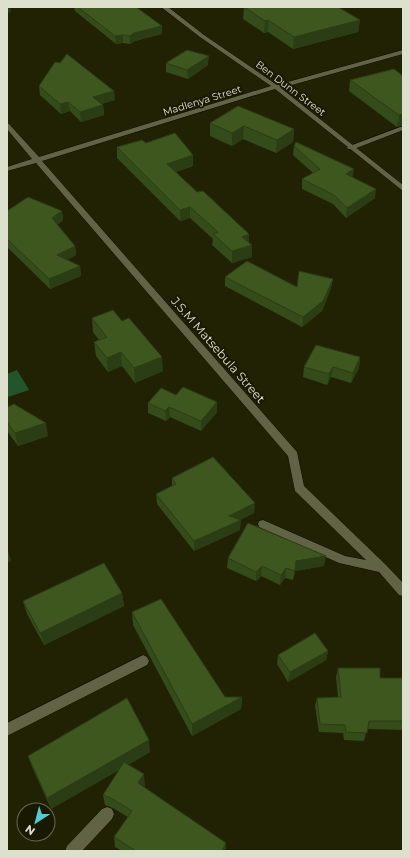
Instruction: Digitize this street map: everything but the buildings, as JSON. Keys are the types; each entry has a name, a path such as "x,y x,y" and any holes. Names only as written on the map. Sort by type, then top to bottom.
{"street":[{"name":"Ben Dunn Street","path":"164,7 202,36 276,87 403,189"},
{"name":"Madlenya Street","path":"7,169 276,87 403,52"},
{"name":"J.S.M Matsebula Street","path":"7,125 293,454 299,488 382,568 403,591"},
{"path":"351,148 403,128"},
{"path":"263,524 343,560 382,568"},
{"path":"7,730 142,662"},
{"path":"72,851 107,814"}],"shaded area":[{"path":"17,370 29,390 8,397 7,374"}]}
